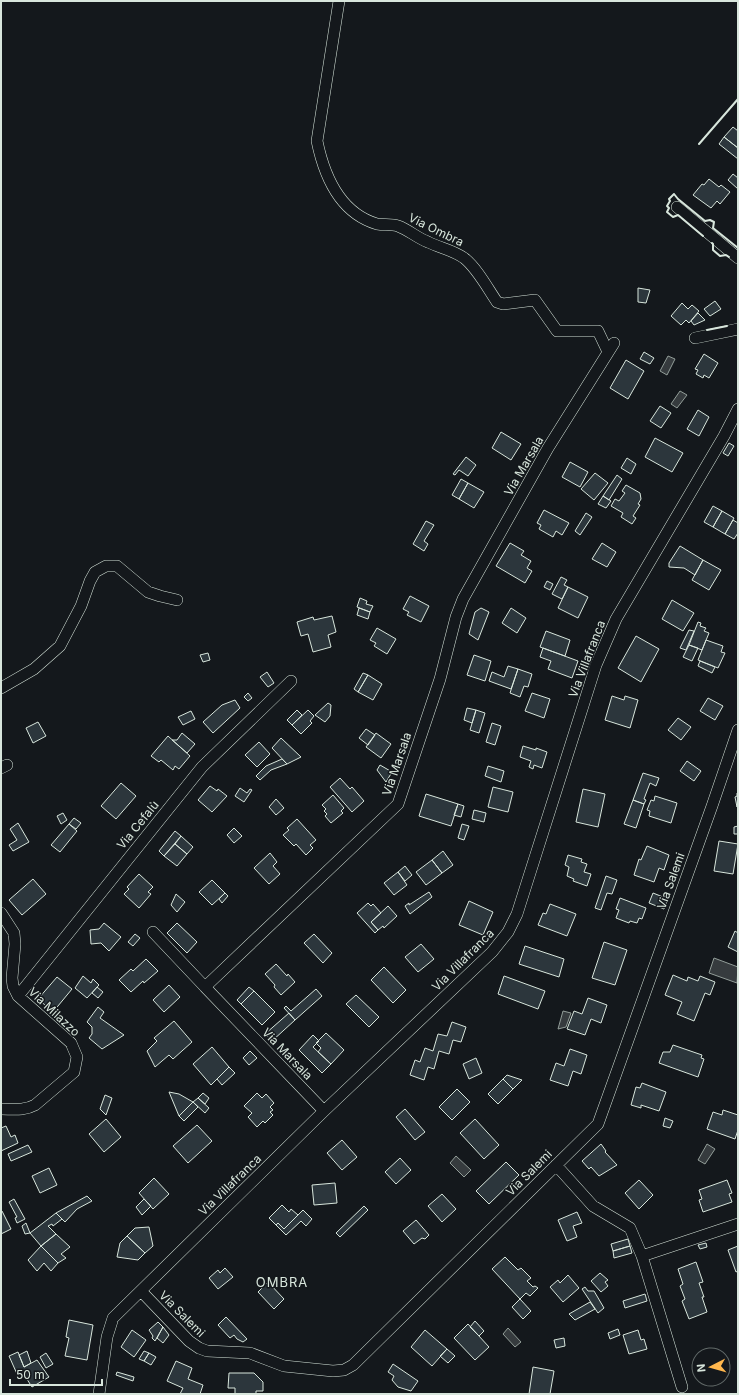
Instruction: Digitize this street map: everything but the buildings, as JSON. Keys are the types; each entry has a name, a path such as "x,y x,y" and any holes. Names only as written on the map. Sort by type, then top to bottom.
{"street":[{"name":"Via Ombra","path":"339,1 317,141 320,156 328,176 334,190 342,201 350,209 365,219 378,224 397,225 411,231 426,242 451,251 464,258 474,268 497,302 503,304 535,300 557,331 598,331 611,348"},
{"path":"677,207 738,258"},
{"path":"695,338 738,329"},
{"name":"Via Marsala","path":"324,1111 205,987 398,804 440,680 456,617 463,599 548,448 611,348"},
{"name":"Via Villafranca","path":"99,1394 109,1328 113,1318 324,1111 492,952 508,932 517,914 596,665 606,640 616,619 724,436 738,409"},
{"path":"1,688 34,670 60,646 81,606 95,572 106,566 117,566 148,592 177,600"},
{"name":"Via Cefalù","path":"18,996 202,767 291,681"},
{"name":"Via Salemi","path":"141,1291 189,1341 199,1348 207,1351 250,1353 284,1366 333,1371 344,1370 353,1365 598,1124 737,734"},
{"name":"Via Milazzo","path":"1,913 14,933 15,944 12,978 13,986 18,996 71,1043 76,1057 74,1072 35,1106 22,1109 1,1109"},
{"path":"153,932 205,987"},
{"path":"556,1165 593,1206 630,1228 642,1256 682,1387"},
{"path":"642,1256 738,1224"}],"shaded area":[{"path":"668,356 675,359 667,375 660,371"},
{"path":"680,391 687,395 677,408 671,404"},
{"path":"714,958 738,967 737,983 709,973"},
{"path":"563,1011 571,1013 566,1027 558,1029"},
{"path":"707,1144 715,1149 705,1164 698,1160"},
{"path":"456,1156 471,1170 464,1177 450,1163"},
{"path":"508,1328 521,1342 515,1347 503,1334"}],"wall":[{"path":"699,144 738,99"},
{"path":"703,236 678,215 673,217 667,212 669,208 667,206 670,201 669,199 674,194 705,221 710,220 714,222 713,228 738,248"},
{"path":"712,243 713,250 720,256 726,255 729,257"},
{"path":"707,330 727,326"}],"district":[{"name":"OMBRA","path":"282,1282"}]}
